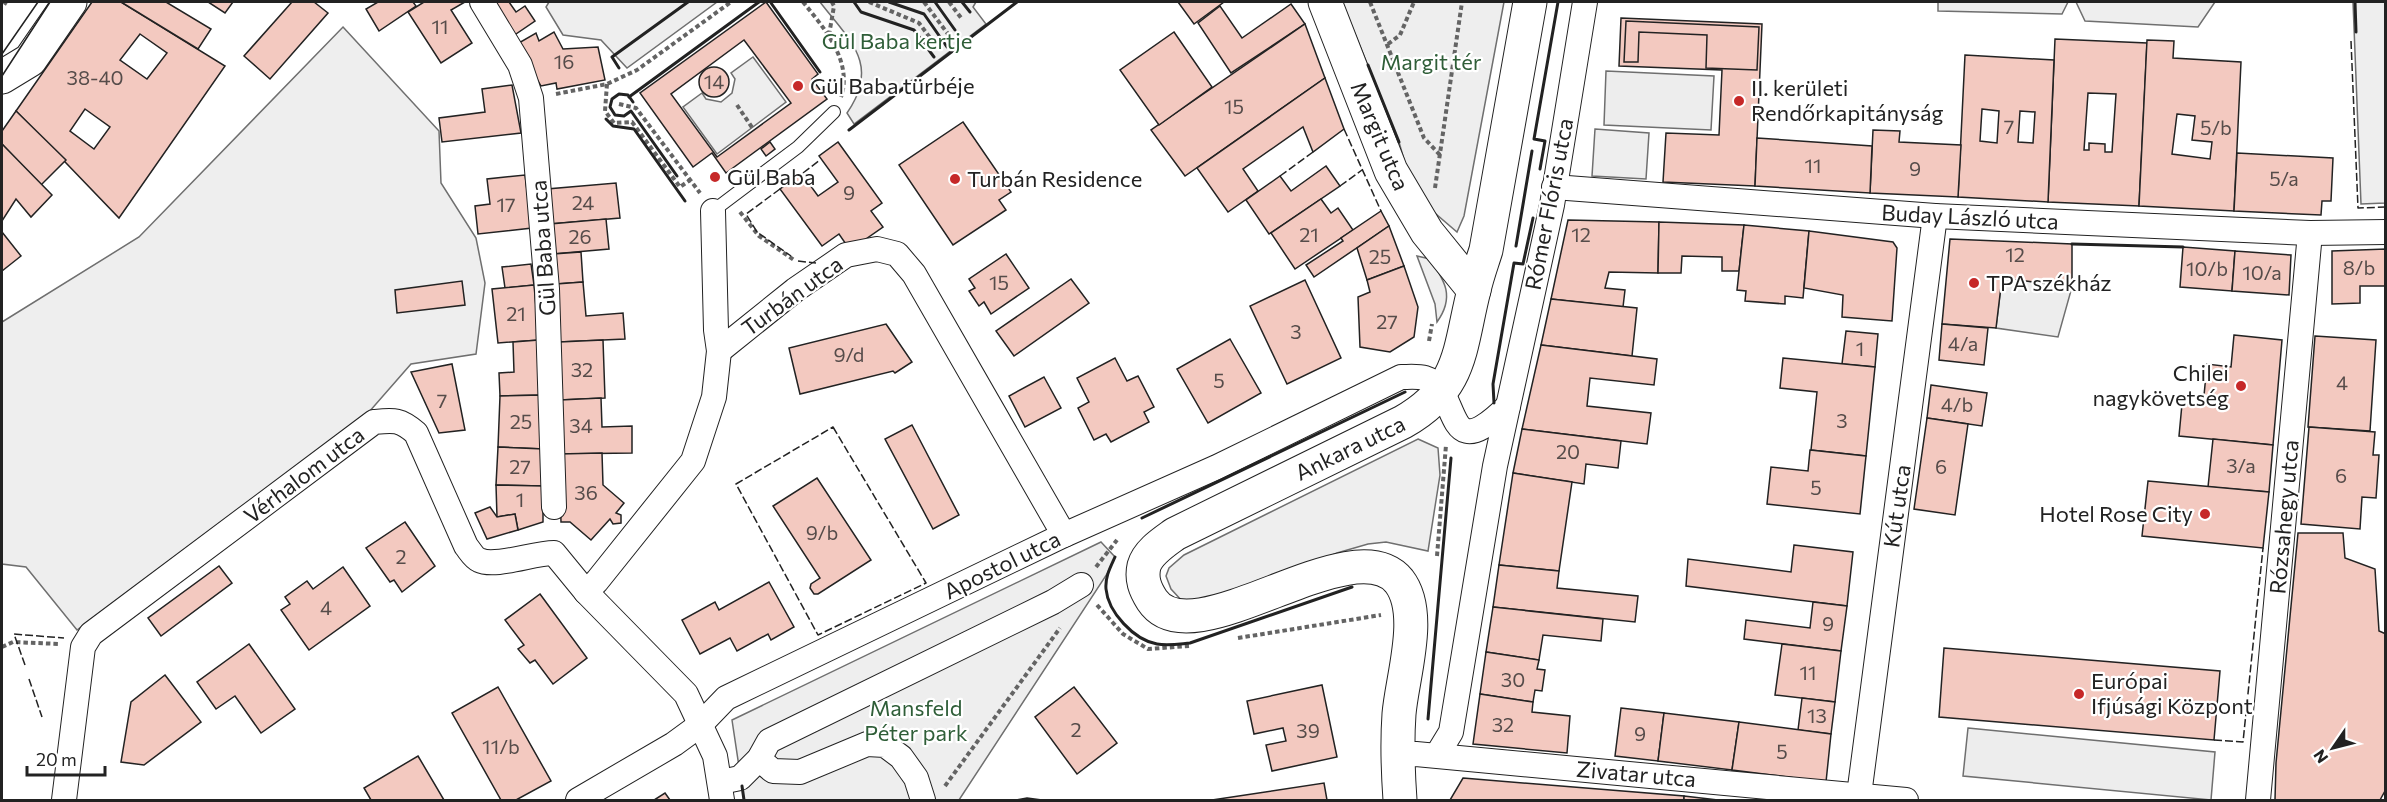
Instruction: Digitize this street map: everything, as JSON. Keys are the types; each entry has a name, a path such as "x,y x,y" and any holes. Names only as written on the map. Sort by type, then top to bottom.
{"street":[{"path":"2,65 44,2"},
{"path":"2,77 30,60 70,2"},
{"name":"Gül Baba utca","path":"482,2 520,65 531,98 547,289 554,507"},
{"name":"Margit utca","path":"1325,2 1391,171 1427,231 1474,290"},
{"name":"Ankara utca","path":"1399,756 1399,715 1411,626 1410,602 1398,581 1388,573 1372,567 1333,572 1219,611 1188,617 1166,612 1155,604 1143,583 1142,573 1150,554 1175,534 1403,422 1427,406 1445,400 1467,329 1474,290 1486,250 1530,2"},
{"name":"Rómer Flóris utca","path":"1437,755 1451,732 1495,466 1554,187 1585,2"},
{"name":"Buday László utca","path":"1554,187 1935,216 2310,233 2385,231"},
{"path":"713,211 716,330 719,351"},
{"name":"Kút utca","path":"1859,795 1935,216"},
{"name":"Rózsahegy utca","path":"2258,801 2310,233"},
{"name":"Turbán utca","path":"586,592 693,461 714,397 719,351 795,290 846,255 877,249 897,254 914,274 1064,535"},
{"name":"Apostol utca","path":"578,801 674,744 700,725 726,698 1064,535 1217,467 1401,377 1426,378 1445,400"},
{"path":"1445,400 1457,423 1469,431 1475,431 1493,421 1508,406"},
{"name":"Vérhalom utca","path":"83,647 91,634 374,422 404,422 416,432 466,546 477,560 493,564 538,554 554,554 586,592 686,694 715,756 722,791"},
{"path":"722,791 740,778 759,759 770,741 1053,602 1082,585"},
{"path":"63,801 82,674 83,647"},
{"path":"759,759 773,771 800,772 867,744 885,745 901,757 916,778 923,801"},
{"path":"1400,801 1399,756 1437,755"},
{"name":"Zivatar utca","path":"1437,755 1906,801"}],"lane":[{"path":"713,211 798,147 834,112"}],"path":[{"path":"531,98 607,84 637,70 731,2"},
{"path":"803,2 829,36 837,51 844,74"},
{"path":"829,36 834,6 832,2"},
{"path":"868,2 919,23 937,47"},
{"path":"924,2 948,34"},
{"path":"949,2 962,19"},
{"path":"1370,2 1424,138 1441,157"},
{"path":"1388,44 1400,35 1414,2"},
{"path":"1435,189 1462,2"},
{"path":"607,84 605,111 614,123 632,122 680,187 690,180 636,108 619,104"},
{"path":"737,105 753,129"},
{"path":"749,224 759,236 800,264 823,271"},
{"path":"1429,341 1432,324"},
{"path":"1437,556 1445,400"},
{"path":"944,788 1067,619 1082,585 1123,634"},
{"path":"1360,619 1383,615"},
{"path":"2,647 13,642 83,647"}],"green space":[{"path":"549,2 717,2 627,68 601,40 563,35 546,7"},
{"name":"Gül Baba kertje","path":"820,2 976,2 973,7 986,24 854,124 847,113 857,96 861,80 861,66 850,41"},
{"name":"Margit tér","path":"1342,2 1504,2 1464,216 1457,232 1429,208 1410,181 1399,142"},
{"path":"1938,2 2068,2 2062,14 1938,11"},
{"path":"2076,2 2215,2 2198,27 2085,21"},
{"path":"2353,2 2385,2 2385,203 2361,204"},
{"path":"343,27 439,131 441,183 476,238 485,283 476,354 411,364 369,412 77,630 26,567 2,564 2,322 139,237"},
{"path":"753,57 786,102 717,154 683,107 702,93 706,99 721,102 732,93 735,79 731,73"},
{"path":"1595,129 1649,133 1646,179 1592,176"},
{"path":"1417,256 1430,259 1444,282 1446,305 1437,322 1435,304"},
{"path":"1418,439 1438,448 1440,475 1428,551 1386,542 1368,544 1337,553 1244,592 1183,602 1171,589 1166,576 1169,568 1184,555"},
{"name":"Mansfeld Péter park","path":"1101,542 1115,557 1107,574 959,800 744,800 732,720"}],"shaded area":[{"path":"1606,71 1714,76 1711,130 1604,125"},
{"path":"2002,278 2072,287 2058,337 1996,328"},
{"path":"1968,728 2215,752 2211,800 1963,776"}],"building":[{"path":"92,2 121,2 225,66 119,218 16,111","holes":["140,34 167,53 147,79 120,60","85,109 110,127 94,149 70,131"]},
{"path":"121,2 166,2 211,29 198,49"},
{"path":"208,2 233,2 225,13"},
{"path":"292,2 314,2 328,13 270,79 244,56"},
{"path":"378,2 413,2 416,6 379,31 366,9"},
{"path":"424,2 465,2 451,10 472,43 441,63 408,12"},
{"path":"490,2 509,2 516,12 525,6 535,21 513,36"},
{"name":"Gül Baba türbéje","path":"766,2 818,74 812,79 827,99 726,173 712,153 693,167 640,93","holes":["744,40 791,103 717,157 671,94"]},
{"path":"1178,2 1224,2 1194,24"},
{"path":"1291,4 1305,24 1231,73 1198,23 1220,6 1242,38"},
{"name":"II. kerületi Rendőrkapitányság","path":"1621,18 1762,24 1755,186 1663,182 1666,133 1719,135 1722,70 1619,66"},
{"path":"1626,21 1759,27 1757,70 1706,68 1707,35 1639,32 1638,62 1624,62"},
{"path":"1305,24 1325,78 1185,176 1151,130"},
{"path":"554,32 563,49 598,47 605,80 557,89 556,83 541,86 517,44 536,33 539,41"},
{"path":"1174,32 1212,87 1159,125 1120,70"},
{"path":"2055,39 2147,43 2139,206 2048,202","holes":["2088,93 2116,94 2112,152 2105,152 2105,144 2089,143 2089,150 2084,150"]},
{"path":"2147,40 2174,41 2173,58 2241,62 2234,211 2139,206","holes":["2177,114 2195,116 2192,140 2212,142 2210,159 2172,154"]},
{"path":"1965,55 2054,60 2048,202 1958,197","holes":["1982,109 1999,111 1997,143 1980,141","2020,111 2035,112 2033,143 2018,142"]},
{"path":"714,67 725,71 729,82 725,93 714,97 703,93 699,82 703,71"},
{"path":"1325,78 1344,129 1313,152 1303,127 1243,169 1258,191 1228,212 1197,168"},
{"path":"512,85 521,133 442,142 439,118 485,112 482,89"},
{"path":"16,111 66,160 41,185 2,144 2,131"},
{"name":"Turbán Residence","path":"963,122 1011,192 999,200 1006,210 953,245 899,165"},
{"path":"1873,130 1900,131 1899,142 1961,145 1958,197 1870,193"},
{"path":"1757,138 1872,146 1870,193 1755,186"},
{"path":"770,142 775,149 766,156 761,149"},
{"path":"838,142 882,203 871,211 883,227 850,250 839,234 822,246 780,189 802,174 818,196 838,182 819,156"},
{"path":"2,144 52,195 31,217 16,199 2,221"},
{"path":"2237,153 2333,158 2331,201 2322,201 2321,215 2234,211"},
{"path":"1326,166 1340,186 1269,234 1246,200 1280,176 1291,191"},
{"path":"525,175 532,228 478,234 475,206 490,204 487,179"},
{"path":"616,183 620,218 550,224 547,189"},
{"path":"1321,199 1331,213 1338,208 1353,230 1295,269 1271,233"},
{"path":"1381,211 1389,226 1314,277 1306,265 1343,241 1341,238"},
{"path":"606,219 609,249 553,254 550,224"},
{"path":"1568,220 1659,222 1658,273 1609,272 1605,288 1625,290 1623,307 1551,299"},
{"path":"1659,222 1744,225 1739,271 1722,271 1722,257 1682,256 1681,273 1658,273"},
{"path":"1744,225 1809,231 1803,298 1785,296 1785,304 1745,301 1746,291 1737,290"},
{"path":"1389,226 1404,266 1367,280 1357,248"},
{"path":"1809,231 1893,242 1897,248 1892,321 1842,317 1843,295 1804,288"},
{"path":"2,232 21,256 2,271"},
{"name":"TPA székház","path":"1950,239 2072,244 2072,287 2002,278 1996,328 1942,324"},
{"path":"2183,247 2235,251 2232,291 2180,287"},
{"path":"2386,249 2386,286 2360,286 2360,303 2332,304 2332,251"},
{"path":"2235,251 2291,255 2289,295 2232,291"},
{"path":"581,252 583,282 556,284 553,254"},
{"path":"1006,254 1029,288 991,314 984,302 979,306 969,291 975,288 969,279"},
{"path":"531,264 534,285 505,288 502,267"},
{"path":"1404,266 1418,307 1414,337 1390,352 1360,347 1358,297 1370,292 1367,280"},
{"path":"1071,279 1089,303 1014,356 996,331"},
{"path":"1305,280 1341,358 1287,384 1250,306"},
{"path":"462,281 465,305 397,313 395,290"},
{"path":"583,282 586,316 623,313 625,339 559,342 556,284"},
{"path":"534,285 539,340 498,343 492,289"},
{"path":"1551,299 1637,308 1632,356 1541,345"},
{"path":"886,324 912,362 895,373 893,371 800,394 789,348"},
{"path":"1942,324 1988,328 1984,365 1939,360"},
{"path":"1846,331 1878,334 1875,367 1842,364"},
{"name":"Chilei nagykövetség","path":"2234,335 2282,340 2273,445 2179,436 2182,404 2203,406 2207,364 2231,367"},
{"path":"2315,336 2376,340 2370,431 2308,427"},
{"path":"1230,339 1261,393 1208,423 1177,369"},
{"path":"539,340 543,395 500,396 499,373 514,372 513,342"},
{"path":"603,340 605,398 560,400 559,342"},
{"path":"1541,345 1657,359 1654,385 1590,378 1587,406 1651,413 1647,444 1522,429"},
{"path":"1115,358 1127,381 1138,376 1154,407 1144,412 1149,422 1111,442 1106,434 1094,440 1078,408 1089,402 1077,378"},
{"path":"1783,358 1875,367 1866,456 1811,450 1817,392 1780,388"},
{"path":"452,364 465,430 439,433 411,372"},
{"path":"1044,377 1061,408 1025,427 1009,396"},
{"path":"1931,385 1987,393 1982,426 1927,418"},
{"path":"543,395 544,449 498,447 500,396"},
{"path":"601,398 602,427 632,426 632,453 559,454 560,400"},
{"path":"1927,418 1968,424 1955,515 1914,509"},
{"path":"912,425 959,515 933,529 885,439"},
{"path":"2309,427 2375,432 2373,455 2379,455 2376,498 2362,497 2360,529 2301,524"},
{"path":"1522,429 1621,441 1618,468 1586,464 1584,484 1513,473"},
{"path":"2213,439 2273,445 2269,492 2208,487"},
{"path":"498,447 544,449 543,486 496,485"},
{"path":"1810,450 1866,456 1860,514 1767,504 1771,467 1808,471"},
{"path":"602,453 603,485 624,503 616,513 621,515 621,523 613,524 610,519 591,540 570,522 561,522 559,454"},
{"path":"1513,473 1572,482 1559,571 1499,565"},
{"path":"817,478 871,560 818,594 814,594 810,588 811,584 820,578 773,506"},
{"name":"Hotel Rose City","path":"2148,481 2269,492 2263,548 2142,536"},
{"path":"496,485 543,486 543,522 518,530 515,514 497,517"},
{"path":"490,507 497,517 515,514 518,530 487,539 475,513"},
{"path":"405,522 435,566 402,592 394,580 390,582 366,548"},
{"path":"2298,533 2343,533 2345,558 2375,569 2379,631 2386,634 2386,789 2380,800 2275,800 2276,763"},
{"path":"1794,545 1853,552 1847,606 1686,586 1688,559 1791,572"},
{"path":"1499,565 1559,571 1557,588 1638,596 1635,622 1493,607"},
{"path":"219,566 232,583 161,636 148,618"},
{"path":"343,567 370,606 309,650 281,610 290,604 285,597 307,581 313,589"},
{"path":"769,582 794,627 771,640 768,634 737,651 730,638 700,654 682,620 715,602 719,610"},
{"path":"540,594 587,658 553,684 535,660 530,663 518,649 524,645 505,620"},
{"path":"1813,602 1847,606 1841,651 1744,639 1746,620 1810,628"},
{"path":"1493,607 1603,619 1601,641 1543,635 1539,660 1486,652"},
{"path":"249,644 295,709 261,733 235,696 216,709 197,682"},
{"path":"1782,644 1841,651 1835,702 1775,695"},
{"name":"Európai Ifjúsági Központ","path":"1944,648 2220,671 2214,740 1939,717"},
{"path":"1486,652 1539,660 1537,669 1545,670 1542,691 1535,690 1533,702 1480,694"},
{"path":"165,675 201,722 144,765 121,762 131,702"},
{"path":"1322,685 1337,757 1272,771 1266,745 1286,741 1283,728 1254,734 1247,701"},
{"path":"498,687 551,781 516,800 501,800 452,713"},
{"path":"1074,687 1117,743 1077,774 1035,717"},
{"path":"1480,694 1533,702 1532,712 1570,716 1567,753 1473,744"},
{"path":"1802,698 1835,702 1831,734 1798,730"},
{"path":"1621,708 1664,713 1658,761 1615,756"},
{"path":"1664,713 1739,722 1732,770 1658,761"},
{"path":"1739,722 1831,734 1826,782 1732,770"},
{"path":"418,756 444,800 371,800 364,788"},
{"path":"1463,778 1684,796 1684,800 1450,800"},
{"path":"1324,783 1327,800 1212,800"},
{"path":"665,793 670,800 654,800"},
{"path":"1684,796 1718,800 1684,800"},
{"path":"1027,798 1042,800 1016,800"}],"tram line":[{"path":"2,54 38,2"},
{"path":"2,76 50,2"}],"fence":[{"path":"2351,41 2358,208 2386,207"},
{"path":"1344,129 1381,211"},
{"path":"1280,176 1313,152"},
{"path":"803,173 820,160"},
{"path":"1340,186 1362,170"},
{"path":"780,189 746,214 757,232 791,256"},
{"path":"798,261 816,263"},
{"path":"833,427 926,583 818,635 736,484 833,427"},
{"path":"2214,740 2243,742 2263,548"},
{"path":"25,665 14,634 64,638"},
{"path":"29,679 42,717"}],"wall":[{"path":"619,68 612,57 688,2"},
{"path":"629,97 759,2"},
{"path":"854,2 861,12 914,30 934,57"},
{"path":"889,2 924,14 947,47"},
{"path":"935,2 955,30"},
{"path":"962,2 970,12"},
{"path":"849,130 1017,2"},
{"path":"1540,169 1545,141 1534,139 1558,2"},
{"path":"2355,2 2356,32"},
{"path":"771,3 820,72"},
{"path":"1368,65 1399,142"},
{"path":"633,102 628,95 619,94 612,99 610,107 615,115 624,116 631,111 677,176"},
{"path":"606,119 613,126 634,129 685,201"},
{"path":"1516,246 1532,151"},
{"path":"1494,403 1493,384 1514,263 1523,264 1533,218"},
{"path":"2072,244 2183,247"},
{"path":"1142,518 1405,392"},
{"path":"1428,719 1451,458"},
{"path":"1115,557 1106,585 1112,607 1131,631 1148,641 1161,645 1190,643 1352,587"},
{"path":"742,786 744,800"}],"place":[{"name":"Gül Baba türbéje","path":"798,86"},
{"name":"II. kerületi Rendőrkapitányság","path":"1739,101"},
{"name":"Gül Baba","path":"715,177"},
{"name":"Turbán Residence","path":"955,179"},
{"name":"TPA székház","path":"1974,283"},
{"name":"Chilei nagykövetség","path":"2241,386"},
{"name":"Hotel Rose City","path":"2205,514"},
{"name":"Európai Ifjúsági Központ","path":"2079,694"}]}
